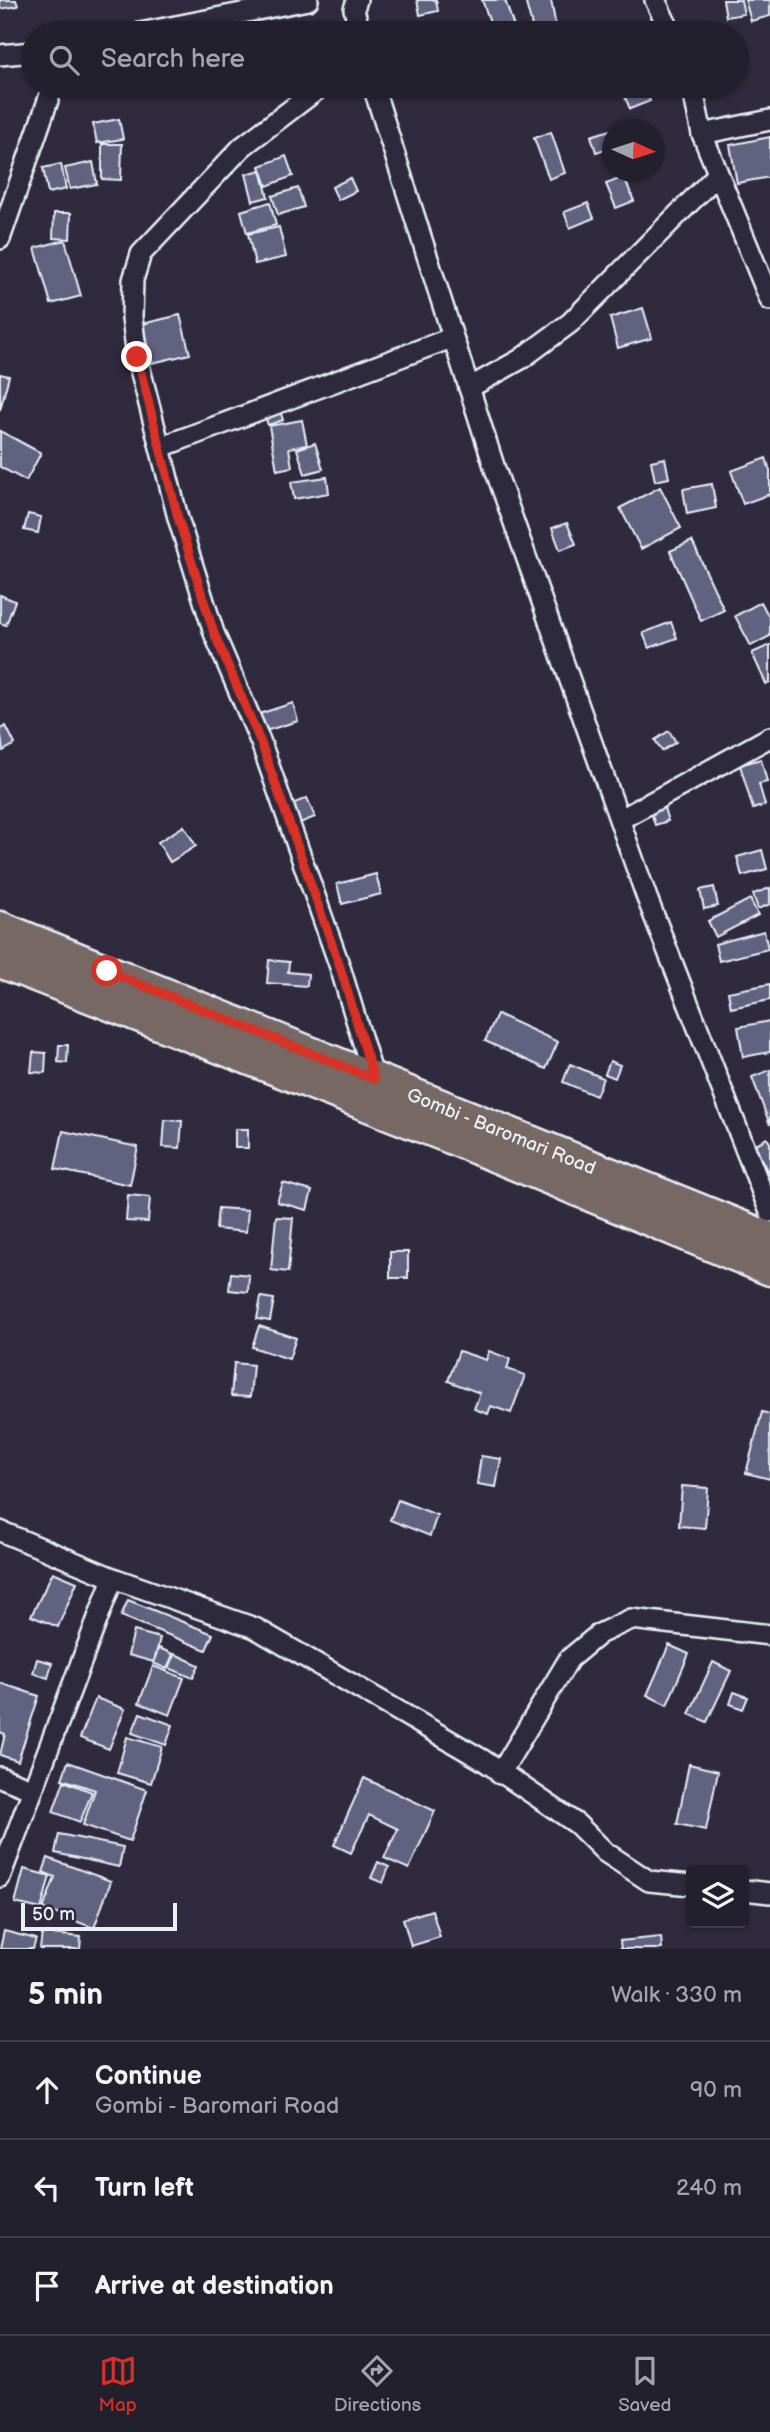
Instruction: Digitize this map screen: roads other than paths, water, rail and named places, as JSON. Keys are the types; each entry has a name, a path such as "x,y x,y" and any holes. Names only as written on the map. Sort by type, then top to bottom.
{"main road":[{"name":"Gombi - Baromari Road","path":"0,928 374,1079 458,1127 770,1269"},
{"name":"Gombi - Baromari Road","path":"0,961 770,1239"}],"street":[{"path":"201,21 308,0"},
{"path":"357,0 354,9 357,21"},
{"path":"655,0 665,21"},
{"path":"0,55 21,52"},
{"path":"0,239 49,98"},
{"path":"306,98 242,147 141,254 133,280 132,318 137,357 178,518 214,633 261,743 340,967 374,1079"},
{"path":"377,98 451,338 495,469 648,898 770,1212"},
{"path":"694,98 702,134 770,300"},
{"path":"702,134 770,120"},
{"path":"469,388 521,359 570,323 718,174"},
{"path":"161,447 451,338"},
{"path":"621,819 770,737"},
{"path":"0,1531 113,1578 255,1628 483,1760 577,1824 605,1852 649,1881 686,1885"},
{"path":"0,1877 113,1578"},
{"path":"500,1774 569,1659 599,1634 631,1619 770,1635"},
{"path":"0,1777 33,1790"},
{"path":"749,1890 770,1892"}]}
